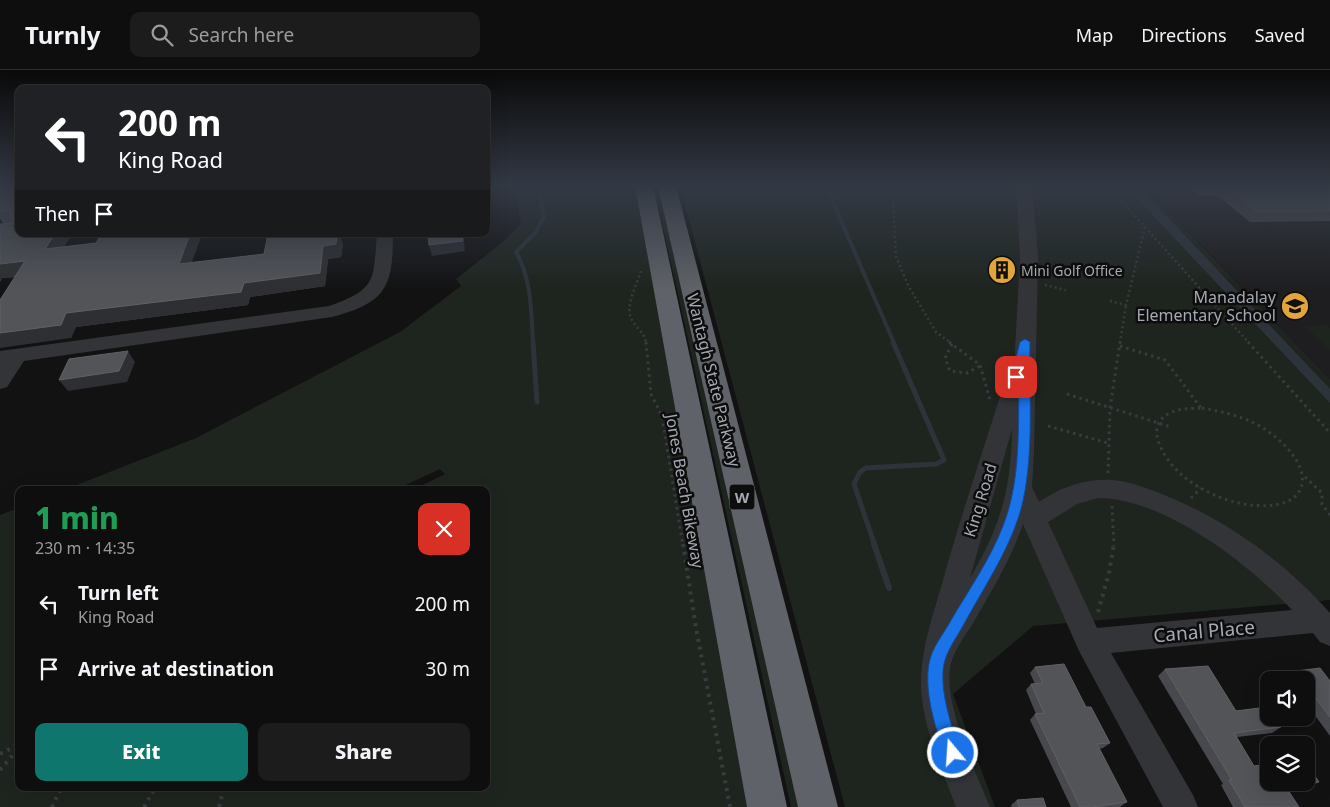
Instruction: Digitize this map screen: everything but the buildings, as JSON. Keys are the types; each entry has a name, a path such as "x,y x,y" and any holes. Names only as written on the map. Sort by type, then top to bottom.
{"highway":[{"name":"Wantagh State Parkway","path":"651,220 766,807"},
{"name":"Wantagh State Parkway","path":"675,220 818,807"}],"street":[{"name":"King Road","path":"938,657 1001,544 1009,526 1019,485 1023,462 1025,342 1029,281 1028,220"},
{"path":"0,382 9,356 332,311 355,304 374,292 383,280 385,237"},
{"name":"King Road","path":"973,807 938,705 936,689 938,657 959,567 1007,412 1025,342"},
{"path":"1019,485 1089,642 1180,807"},
{"path":"1033,520 1057,502 1075,494 1108,488 1131,492 1179,511 1226,536 1274,575 1325,626"},
{"name":"Canal Place","path":"1089,642 1325,626"}],"path":[{"path":"894,220 896,257 909,287 936,332 980,365 991,405"},
{"path":"1139,220 1330,433"},
{"path":"1110,301 1126,306 1145,227"},
{"name":"Jones Beach Bikeway","path":"641,266 642,272 629,310 630,319 645,336 651,394 662,416 696,628 730,807"},
{"path":"1044,284 1066,290"},
{"path":"952,344 945,358 950,371 967,373 980,365"},
{"path":"1120,346 1165,360 1202,408"},
{"path":"1066,394 1171,427"},
{"path":"1305,477 1302,490 1297,496 1292,500 1274,506 1251,505 1226,499 1201,488 1183,476 1168,462 1159,448 1156,434 1159,423 1168,414 1183,409 1202,408 1224,412 1268,431 1286,445 1299,461 1305,477 1322,493 1322,504 1330,515"},
{"path":"1048,426 1108,443"},
{"path":"0,754 15,746"},
{"path":"0,770 15,753"},
{"path":"52,807 60,791"},
{"path":"144,807 153,791"},
{"path":"219,807 223,791"}],"shaded area":[{"path":"520,220 641,220 748,807 0,807 0,515 15,509 15,791 490,791 490,486 421,486 445,474 440,469 404,486 74,486 196,438 400,332 461,286 456,279 500,244 521,224"},
{"path":"662,220 668,220 801,807 791,807"},
{"path":"689,220 1177,220 1330,379 1330,600 1033,626 953,694 995,807 845,807"},
{"path":"1157,220 1171,220 1330,389 1330,403"},
{"name":"Manadalay Elementary School","path":"1178,220 1330,220 1330,379"},
{"path":"1327,325 1330,328 1330,350 1304,326"}],"waterway":[{"path":"533,343 528,285 516,252 535,233 542,220"},
{"path":"841,220 894,343"},
{"path":"533,342 537,402"},
{"path":"875,546 854,484 860,472 866,468 936,464 944,460 893,342"},
{"path":"874,544 889,588"}],"place":[{"name":"Mini Golf Office","path":"1002,270"},
{"name":"Manadalay Elementary School","path":"1295,306"}],"route":[{"path":"953,753 938,705 936,689 938,657 997,553 1009,526 1016,501 1023,462 1025,342 1016,377"}]}
